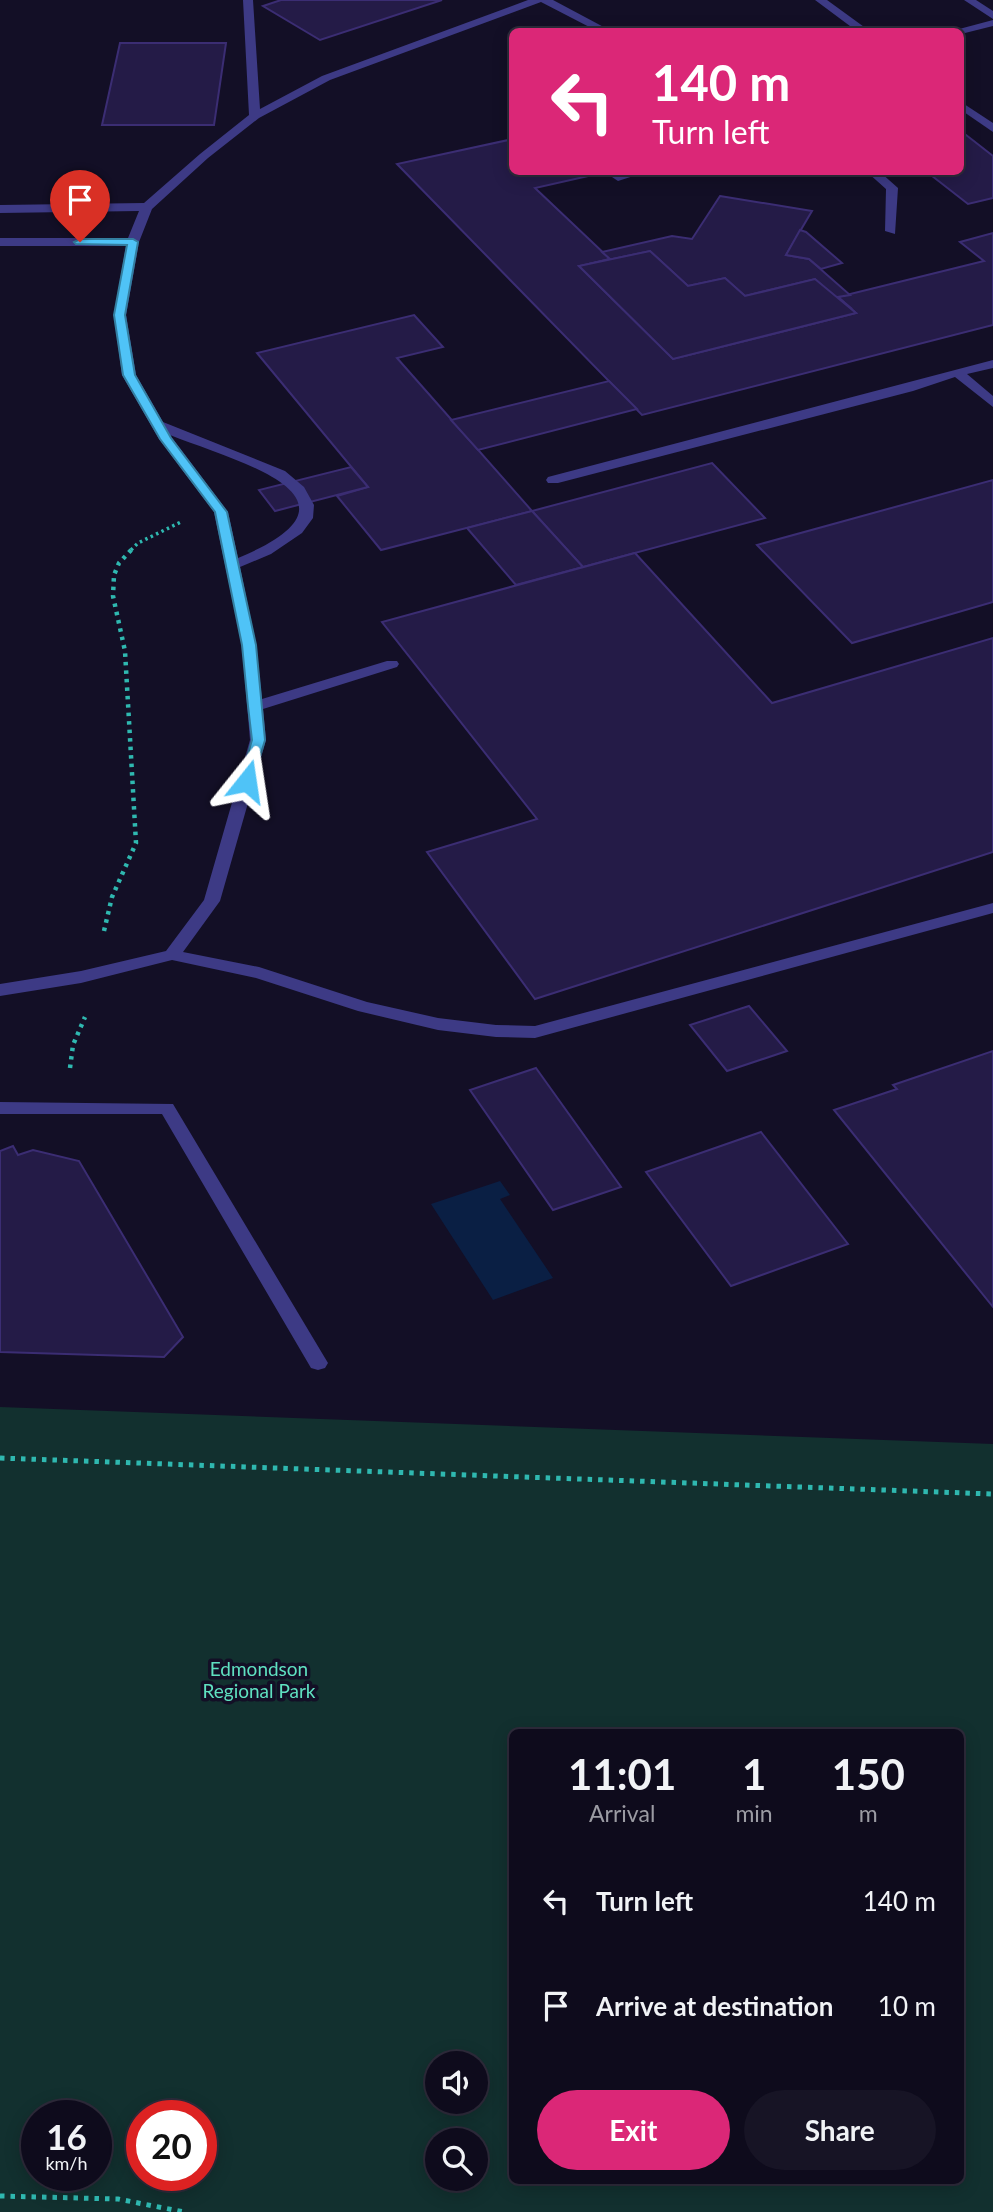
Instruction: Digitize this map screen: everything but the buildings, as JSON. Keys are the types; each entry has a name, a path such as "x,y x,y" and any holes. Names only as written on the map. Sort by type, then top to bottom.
{"lane":[{"path":"248,0 255,116"},
{"path":"172,955 212,901 258,740 249,645 221,512 158,425 129,375 120,315 133,242 147,207 204,156 255,116 326,78 538,0"},
{"path":"545,0 600,28"},
{"path":"820,0 860,28"},
{"path":"969,0 993,16"},
{"path":"964,30 993,23"},
{"path":"964,106 993,129"},
{"path":"618,177 627,175"},
{"path":"877,175 892,188 891,231"},
{"path":"0,209 147,207"},
{"path":"0,242 133,242"},
{"path":"553,480 993,364"},
{"path":"957,372 993,404"},
{"path":"158,425 280,474 292,482 308,503 308,513 297,534 276,548 231,566"},
{"path":"255,706 392,664"},
{"path":"0,989 98,973 172,955 259,973 363,1007 438,1024 496,1031 535,1032 993,908"},
{"path":"0,1108 167,1108 318,1363"}],"path":[{"path":"66,1108 73,1045 93,1004 105,911 130,863 136,843 125,651 113,596 114,575 130,550 149,536 187,520 221,512"},
{"path":"0,1458 993,1494"},
{"path":"0,2196 118,2199 184,2212"}],"green space":[{"name":"Edmondson Regional Park","path":"0,1407 993,1444 993,2212 0,2212"}],"water":[{"path":"500,1181 510,1195 500,1199 553,1278 493,1300 431,1204"}],"route":[{"path":"80,242 133,242 120,315 129,375 166,439 221,512 249,645 255,706 258,740 247,781"}]}
